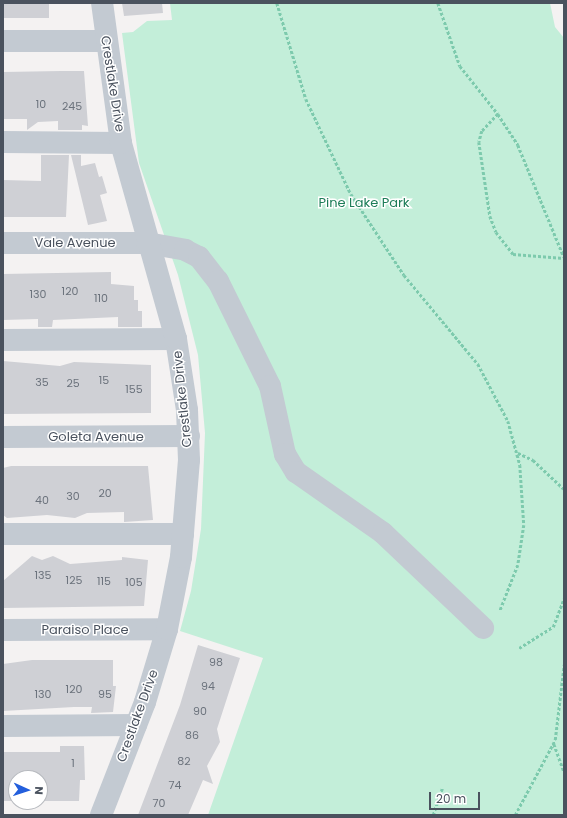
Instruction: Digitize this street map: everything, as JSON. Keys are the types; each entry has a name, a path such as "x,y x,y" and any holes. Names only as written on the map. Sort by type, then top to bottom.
{"street":[{"name":"Crestlake Drive","path":"101,815 136,725 167,629 184,534 189,436 176,339 147,243 121,143 105,41 102,3"},
{"path":"3,41 105,41"},
{"path":"3,142 121,143"},
{"name":"Vale Avenue","path":"3,243 147,243 192,253 211,269 270,386 285,454 296,472 383,533 483,628"},
{"path":"3,340 176,339"},
{"name":"Goleta Avenue","path":"3,437 189,436"},
{"path":"3,534 184,534"},
{"name":"Paraiso Place","path":"3,630 167,629"},
{"path":"3,726 136,725"}],"path":[{"path":"277,3 306,99 338,170 391,258 487,377 518,453 524,494 523,539 518,565 500,611"},
{"path":"438,3 460,66 498,114 521,152 564,257 513,254 492,224 479,142 482,131 498,114"},
{"path":"518,453 538,464 564,489"},
{"path":"519,648 553,627 564,599"},
{"path":"515,815 554,744 564,665"},
{"path":"554,744 564,772"},
{"path":"433,815 442,790"}],"green space":[{"name":"Pine Lake Park","path":"170,3 550,3 555,27 564,38 564,815 208,815 263,658 180,631 191,591 201,529 205,433 198,355 178,275 139,163 122,33 133,32 147,21 172,20"}],"building":[{"path":"3,3 49,3 49,18 3,18"},
{"path":"122,3 162,3 163,13 124,16"},
{"path":"84,71 88,126 82,125 82,130 58,130 58,121 38,122 27,130 27,119 3,119 3,72"},
{"path":"41,155 69,155 66,217 3,217 3,180 41,181"},
{"path":"71,155 81,155 81,166 95,163 99,177 102,176 107,193 100,195 107,221 88,225"},
{"path":"111,272 111,284 134,286 134,300 138,300 138,311 142,311 142,327 118,327 118,317 53,320 52,327 38,327 38,319 3,320 3,274"},
{"path":"3,361 60,366 74,362 151,365 151,413 3,414"},
{"path":"11,466 148,466 153,520 124,522 124,512 87,513 75,518 47,515 7,518 3,515 3,468"},
{"path":"32,556 42,560 53,556 70,564 122,560 122,557 148,560 144,606 3,608 3,581"},
{"path":"198,645 240,658 217,729 220,742 207,766 213,784 203,780 188,815 138,815 180,705"},
{"path":"32,660 113,660 113,686 116,686 113,712 91,713 92,707 3,711 3,664"},
{"path":"60,746 84,746 85,780 80,780 79,801 48,801 48,770 8,770 8,801 3,801 3,752 60,752"}]}
